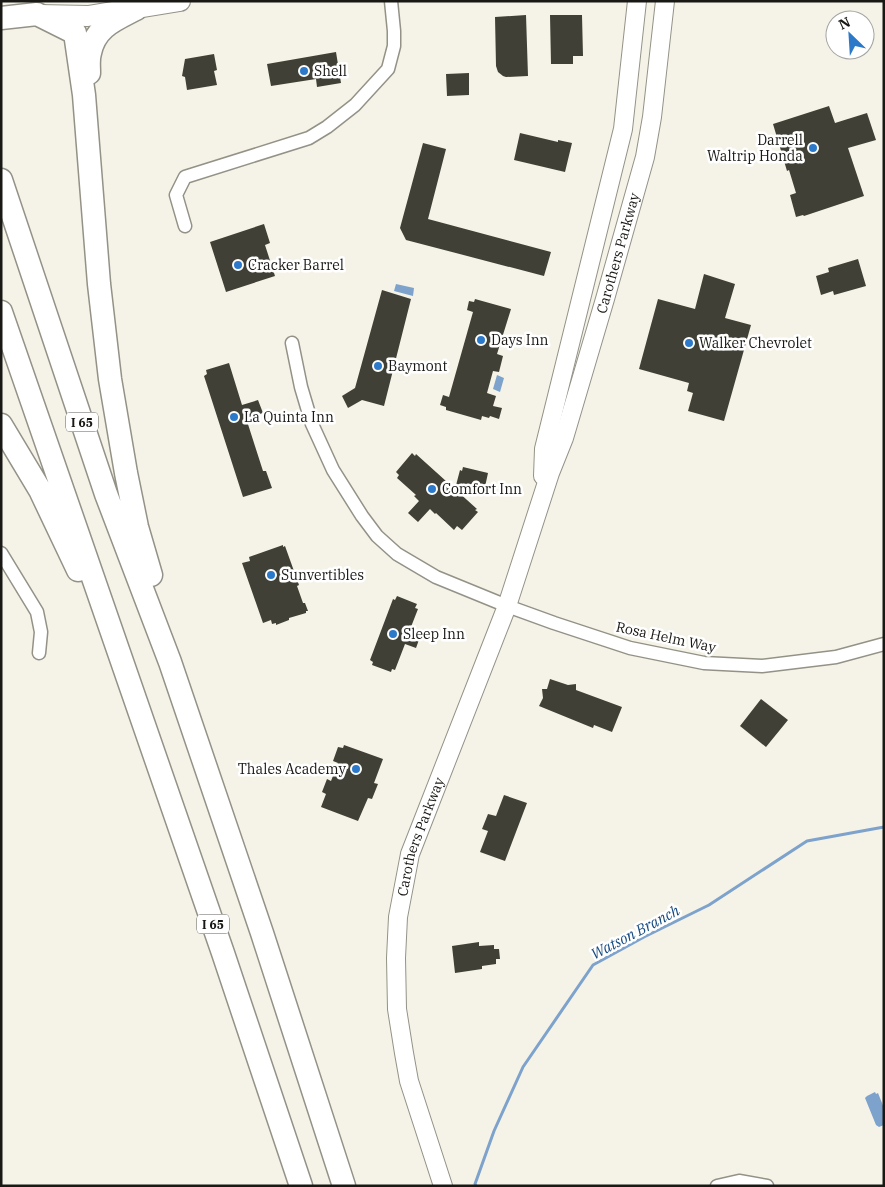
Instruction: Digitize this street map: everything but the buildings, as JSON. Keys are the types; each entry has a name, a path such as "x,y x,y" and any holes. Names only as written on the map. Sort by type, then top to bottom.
{"highway":[{"path":"1,18 35,8 75,33 84,95 99,284 110,379 137,527 153,583 170,662"},
{"path":"84,95 89,82 89,54 94,38 105,26 136,9"},
{"name":"I 65","path":"1,180 106,494 170,662 262,933 344,1186"},
{"name":"I 65","path":"1,312 223,953 301,1186"},
{"path":"1,425 40,490 123,663"}],"main road":[{"path":"35,8 62,1"},
{"path":"35,8 88,16 180,1"},
{"name":"Carothers Parkway","path":"542,499 544,449 623,129 637,1"},
{"name":"Carothers Parkway","path":"444,1186 409,1081 404,1053 397,1008 396,958 398,917 410,854 507,606 550,472 564,438 645,156 653,106 665,1"},
{"path":"593,253 616,258"}],"street":[{"path":"185,226 176,195 185,177 309,138 327,128 355,105 383,75 388,69 394,46 391,1"},
{"name":"Rosa Helm Way","path":"292,343 312,424 333,470 362,516 378,536 397,554 436,577 507,606 630,648 704,663 762,666 836,657 884,644"},
{"path":"1,553 37,612 41,632 39,653"},
{"path":"717,1186 739,1181 767,1186"}],"water":[{"path":"396,284 414,288 413,296 394,291"},
{"path":"497,375 504,378 500,392 493,389"},
{"path":"875,1092 876,1094 878,1093 884,1108 884,1125 879,1127 876,1125 865,1098"}],"waterway":[{"name":"Watson Branch","path":"476,1186 475,1184 494,1131 523,1067 593,965 709,905 807,841 884,827"}],"place":[{"name":"Shell","path":"304,71"},
{"name":"Darrell Waltrip Honda","path":"813,148"},
{"name":"Cracker Barrel","path":"238,265"},
{"name":"Days Inn","path":"481,340"},
{"name":"Walker Chevrolet","path":"689,343"},
{"name":"Baymont","path":"378,366"},
{"name":"La Quinta Inn","path":"234,417"},
{"name":"Comfort Inn","path":"432,489"},
{"name":"Sunvertibles","path":"271,575"},
{"name":"Sleep Inn","path":"393,634"},
{"name":"Thales Academy","path":"356,769"}]}
